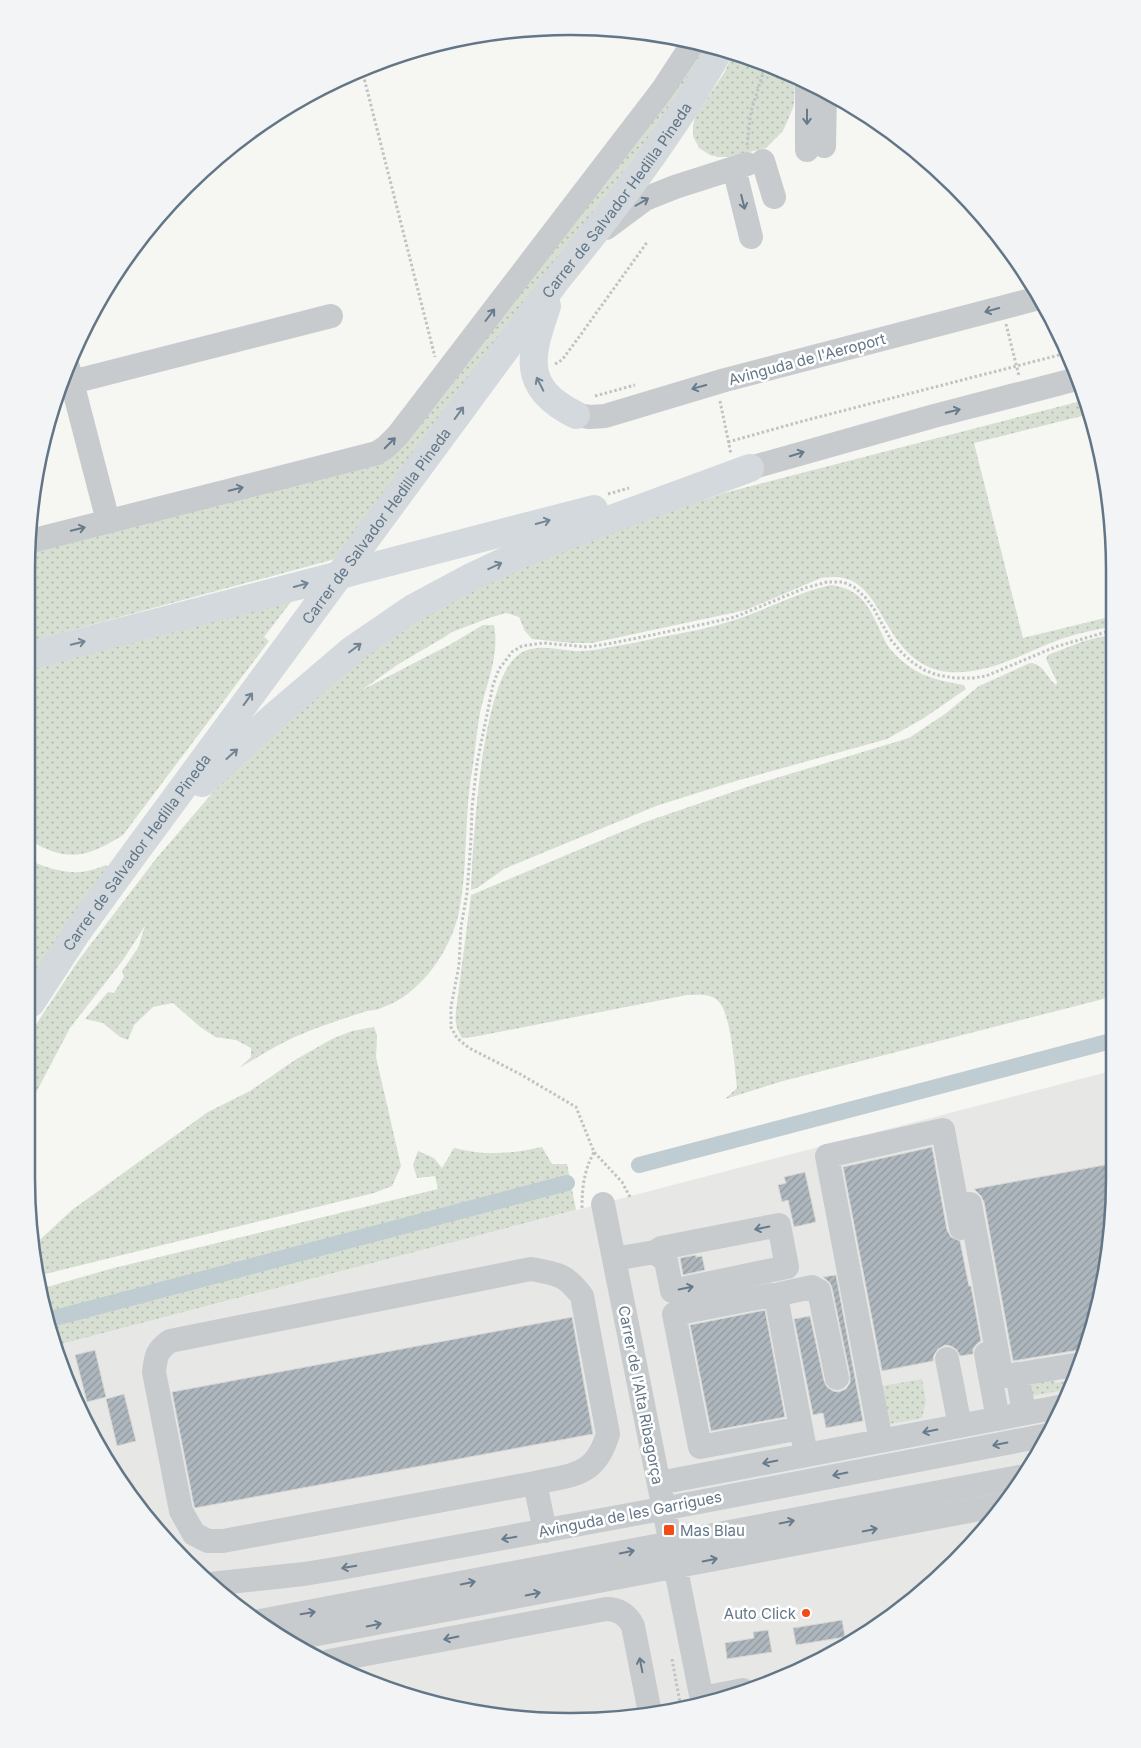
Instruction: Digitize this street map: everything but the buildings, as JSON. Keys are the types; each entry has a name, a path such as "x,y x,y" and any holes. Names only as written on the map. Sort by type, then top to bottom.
{"main road":[{"name":"Carrer de Salvador Hedilla Pineda","path":"35,997 76,934 126,865 556,281 667,135 695,94 717,55"},
{"path":"556,281 536,338 533,353 534,366 541,387 548,397 559,406 576,415"},
{"path":"126,865 212,772 272,718 353,649 413,608 469,578 518,555 750,468"},
{"path":"35,654 750,468"}],"street":[{"path":"36,540 377,453 386,447 394,440 663,89 689,48"},
{"path":"808,91 815,148 824,100"},
{"path":"588,241 645,199 675,187 748,164"},
{"path":"748,164 774,197"},
{"path":"748,164 751,236"},
{"name":"Avinguda de l'Aeroport","path":"576,415 590,418 620,412 653,400 725,380 1032,300"},
{"path":"72,376 331,316"},
{"path":"750,468 1071,381"},
{"path":"69,382 108,521"},
{"path":"881,1441 826,1156 942,1130 998,1419"},
{"path":"967,1191 1001,1373 1007,1376 1072,1365"},
{"name":"Carrer de l'Alta Ribagorça","path":"592,1206 614,1259 701,1697"},
{"path":"614,1259 779,1224 787,1267 672,1291 666,1261 662,1256 651,1252"},
{"path":"531,1270 553,1273 570,1281 582,1296 608,1434 603,1451 593,1465 579,1473 535,1483 223,1541 208,1541 194,1534 181,1511 154,1372 155,1357 160,1348 170,1341 531,1270"},
{"path":"777,1302 780,1294 812,1287 820,1291 836,1378"},
{"path":"801,1428 700,1447 674,1314 772,1295 777,1302 801,1428 806,1455"},
{"path":"948,1359 960,1426"},
{"path":"1017,1374 1024,1413"},
{"name":"Avinguda de les Garrigues","path":"659,1483 1054,1408"},
{"name":"Avinguda de les Garrigues","path":"221,1583 304,1574 545,1531 1038,1437"},
{"path":"268,1619 1014,1478"},
{"path":"535,1483 545,1531"},
{"path":"298,1638 992,1507"},
{"path":"337,1659 614,1609 626,1615 633,1626 649,1707"}],"path":[{"path":"748,164 746,153 751,111 764,71"},
{"path":"364,77 440,380"},
{"path":"550,367 562,360 648,241"},
{"path":"1002,308 1021,383"},
{"path":"728,442 1060,355"},
{"path":"630,1197 622,1182 594,1152 576,1107 520,1074 469,1048 457,1038 451,1027 451,1006 459,965 461,927 467,893 472,808 477,763 493,685 499,669 512,652 522,646 543,643 588,646 613,643 709,623 741,614 805,588 827,582 842,582 854,587 874,609 890,640 902,653 924,670 937,675 955,678 986,676 1055,647 1106,632"},
{"path":"592,1206 582,1193 586,1166 594,1152"}],"shaded area":[{"path":"695,50 707,52 685,88 339,558 35,640 36,550 382,462"},
{"path":"731,59 795,85 794,105 783,131 766,148 728,157 718,157 710,155 699,148 693,136 695,117 724,73"},
{"path":"1079,402 1083,416 974,443 1023,638 1106,618 1106,627 1061,639 1007,662 979,670 949,672 937,670 916,660 900,644 864,590 849,579 835,577 821,578 746,610 592,643 532,639 525,631 519,617 506,613 452,632 397,665 362,690 451,644 483,625 494,625 494,659 480,713 469,794 464,878 459,912 449,941 432,970 409,993 395,1002 294,1037 239,1068 251,1057 251,1048 236,1040 215,1037 199,1026 173,1003 153,1007 134,1025 128,1040 120,1037 103,1023 85,1019 108,992 114,993 124,977 122,971 138,948 145,926 123,960 70,1028 35,1094 35,1026 78,961 155,860 214,791 264,740 368,650 441,605 507,570 593,537 724,493"},
{"path":"831,585 850,591 863,601 889,647 907,665 932,678 964,685 966,689 924,718 887,739 729,783 656,806 504,869 477,888 471,890 477,803 487,730 495,698 505,672 517,656 524,651 539,648 579,651 596,650 703,629 741,618 818,588"},
{"path":"297,594 264,637 269,641 123,835 88,852 67,855 35,843 35,665"},
{"path":"1106,636 1106,998 783,1081 725,1099 737,1088 732,1041 722,1006 717,1000 707,995 687,995 462,1038 457,1028 456,1015 471,895 645,822 753,785 909,738 945,714 979,686 1030,663 1042,668 1056,685 1057,682 1046,659 1048,655 1084,641"},
{"path":"35,862 51,868 73,872 89,871 106,865 110,868 35,978"},
{"path":"374,1027 377,1035 376,1057 401,1166 392,1186 374,1193 44,1274 39,1240 72,1210 208,1112 250,1091 295,1060 332,1039 352,1031"},
{"path":"1106,1072 1105,1213 1096,1282 1078,1350 1065,1382 1051,1414 1016,1475 973,1531 949,1556 924,1580 868,1623 807,1658 743,1685 709,1695 675,1703 606,1712 535,1712 466,1703 432,1695 398,1685 334,1658 273,1623 245,1602 217,1580 168,1531 125,1475 107,1445 90,1414 61,1344"},
{"path":"542,1147 552,1164 567,1164 576,1210 61,1344 46,1287 110,1269 438,1189 435,1176 417,1178 413,1165 418,1151 434,1158 442,1168 454,1148 487,1153"},
{"path":"1053,1375 1055,1383 1065,1381 1061,1391 1031,1396 1029,1384"},
{"path":"922,1379 926,1401 922,1418 884,1425 876,1387"}],"waterway":[{"path":"639,1165 1106,1042"},
{"path":"54,1318 567,1183"}],"place":[{"name":"Mas Blau","path":"669,1530"},
{"name":"Auto Click","path":"806,1613"}]}
